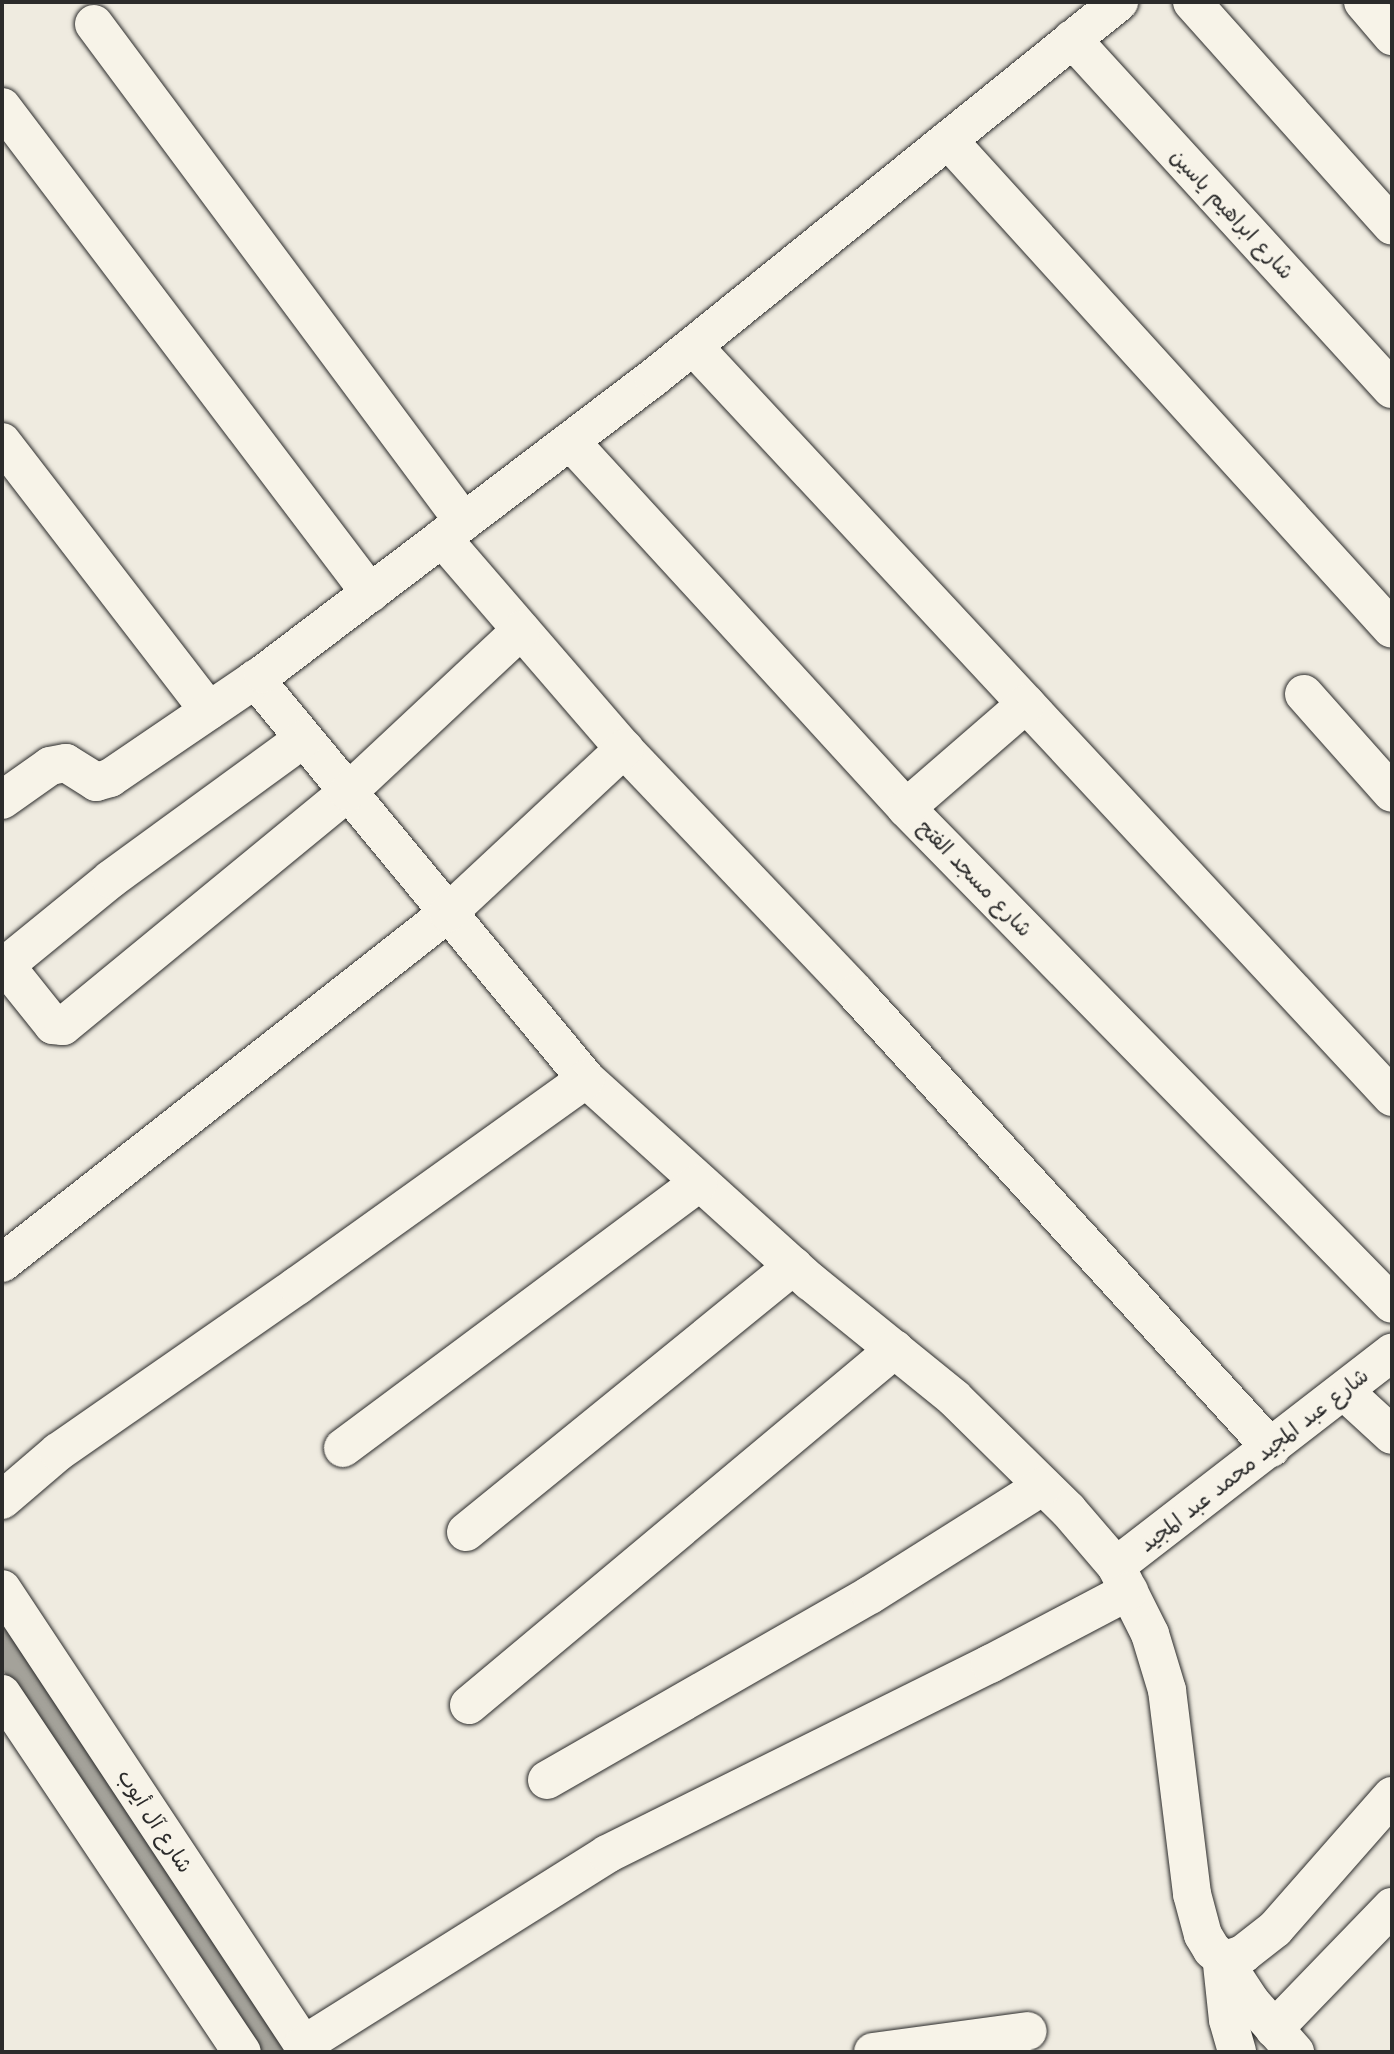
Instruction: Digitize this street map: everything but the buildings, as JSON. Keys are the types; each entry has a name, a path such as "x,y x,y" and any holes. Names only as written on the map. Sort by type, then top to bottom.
{"street":[{"path":"2,800 50,766 66,763 96,782 110,778 255,680 693,346 1119,2"},
{"path":"1192,2 1392,226"},
{"path":"1363,2 1392,36"},
{"path":"94,24 521,630 624,749 856,993 1271,1448"},
{"name":"شارع ابراهيم ياسين","path":"1072,39 1392,389"},
{"path":"2,107 370,593"},
{"path":"948,139 1392,629"},
{"path":"693,346 1392,1097"},
{"name":"شارع مسجد الفتح","path":"570,441 906,808 1392,1304"},
{"path":"2,442 209,711"},
{"path":"303,738 111,879 3,966 53,1025 63,1026 348,792 521,630"},
{"path":"255,680 586,1079 793,1266 954,1398 1043,1486 1122,1578 1150,1634 1167,1690 1192,1894 1203,1935 1251,2002 1285,2041 1392,1908"},
{"path":"1304,694 1392,793"},
{"path":"906,808 1027,704"},
{"path":"2,1263 448,913 624,749"},
{"path":"2,1500 58,1452 308,1279 586,1079"},
{"path":"343,1448 698,1183"},
{"path":"466,1532 793,1266"},
{"path":"469,1705 895,1349"},
{"name":"شارع عبد المجيد محمد عبد المجيد","path":"306,2049 607,1854 990,1664 1122,1578 1271,1448 1392,1353"},
{"path":"1344,1391 1392,1436"},
{"path":"547,1780 870,1595 1043,1486"},
{"name":"شارع آل أيوب","path":"2,1589 306,2049"},
{"path":"2,1694 242,2052"},
{"path":"1222,1958 1243,1954 1275,1929 1392,1796"},
{"path":"1222,1958 1228,2021 1237,2052"},
{"path":"873,2052 1028,2031"}],"waterway":[{"path":"2,1636 78,1744 275,2052"}]}
